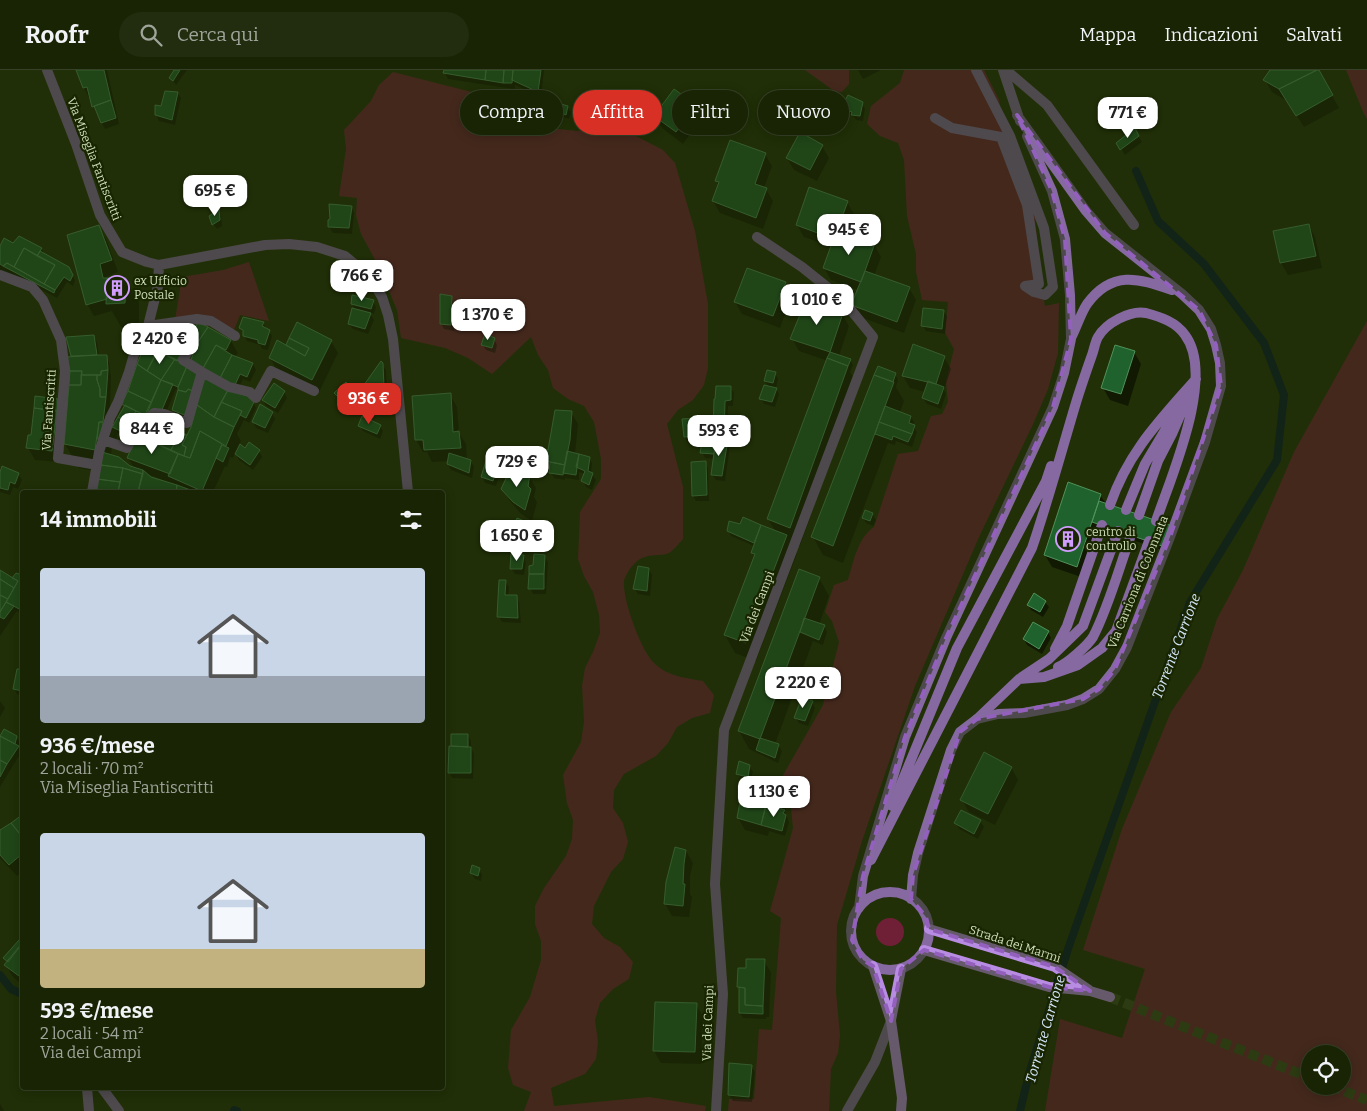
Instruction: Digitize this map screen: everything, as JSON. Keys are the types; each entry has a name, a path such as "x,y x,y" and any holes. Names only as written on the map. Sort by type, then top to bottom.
{"main road":[{"name":"Strada dei Marmi","path":"929,929 1055,967 1090,991"},
{"name":"Strada dei Marmi","path":"924,950 1049,987 1090,991 1110,997"},
{"name":"Via Carriona di Colonnata","path":"873,966 891,1021 902,1098 902,1111"},
{"name":"Via Carriona di Colonnata","path":"891,1021 901,969"}],"street":[{"name":"Via Miseglia Fantiscritti","path":"47,70 76,144 100,215 122,252 159,265 181,262 230,250 289,244 317,247 345,256 370,277 382,297 393,339 408,490"},
{"path":"935,118 952,128 1001,137 1027,205 1039,284 1025,286 1034,292 1045,295 1053,287 1044,228 1010,136 976,70"},
{"path":"1004,70 1047,105 1134,225"},
{"name":"Via Carriona di Colonnata","path":"1004,70 1017,115 1052,191 1065,240 1070,295 1071,339"},
{"name":"Via Carriona di Colonnata","path":"911,899 913,875 918,853 951,750 960,732 977,719 998,714 1024,713 1067,705 1083,699 1099,689 1115,669 1128,646 1170,538 1202,450 1221,386 1220,363 1211,329 1199,310 1182,294 1105,234 1086,211 1017,115"},
{"name":"Via dei Campi","path":"716,1111 723,994 715,884 724,730 873,337 842,299 802,267 757,237"},
{"path":"148,326 158,286 159,265"},
{"name":"Via Fantiscritti","path":"0,275 32,287 43,300 60,340 66,372 58,458 97,465"},
{"name":"Via Carriona di Colonnata","path":"873,966 863,960 856,951 851,929 859,908 863,876 905,737 946,638 1053,407 1064,373 1071,339 1087,304 1104,287 1124,278 1144,280 1182,294"},
{"path":"863,876 957,648 1046,481 1098,337 1119,317 1144,312 1169,320 1186,335 1194,356 1196,378 1193,406 1186,432 1156,521"},
{"path":"92,490 99,452 128,372 136,332 148,326 197,320 211,321 235,336"},
{"path":"148,326 187,353 183,360 229,386 250,392 256,398 271,371 314,391"},
{"path":"103,440 127,448 132,438 154,413 164,414 187,423 202,372"},
{"path":"1110,505 1126,466 1143,441 1196,378"},
{"path":"1126,510 1145,464 1196,378"},
{"path":"1139,515 1158,461 1196,378"},
{"path":"863,876 1032,548 1081,385"},
{"path":"1049,659 1067,626 1102,525"},
{"path":"977,719 1019,679 1049,659 1083,626 1118,531"},
{"path":"1019,679 1064,665 1092,639 1131,535"},
{"path":"1019,679 1044,677 1078,665 1102,648 1116,631 1149,541"},
{"path":"859,908 878,894 889,892 900,894 911,899 920,907 926,917 929,929 928,941 918,959 901,969 892,971 873,966"},
{"path":"847,1111 875,1062 891,1021"},
{"path":"87,1090 89,1111"},
{"path":"104,1090 120,1111"}],"highlighted area":[{"path":"1017,115 1105,233 1199,310 1216,345 1221,386 1170,537 1115,669 1099,689 1083,699 977,719 960,732 913,875 911,899 926,917 929,929 1055,967 1090,991 1049,987 924,950 901,969 891,1021 873,966 863,960 852,940 863,876 905,737 946,638 1053,407 1071,339 1065,239 1052,191"}],"shaded area":[{"path":"805,70 849,70 849,84 844,90 833,90"},
{"path":"904,70 984,70 999,100 1007,141 1035,216 1041,285 1045,306 1059,303 1058,353 1048,389 1034,422 979,537 915,686 862,841 837,925 836,992 840,1035 838,1053 831,1069 829,1111 728,1111 729,1099 754,1099 759,1029 772,1030 781,918 770,911 793,828 791,808 793,796 778,788 782,777 823,705 839,642 832,621 825,612 834,585 848,580 860,544 868,531 874,527 898,454 918,451 931,416 942,414 948,402 946,381 954,349 945,333 948,302 922,300 916,272 916,254 907,216 904,160 898,143 880,136 867,124 871,106 900,83"},
{"path":"1346,70 1367,70 1367,119 1364,114"},
{"path":"393,72 464,90 460,90 460,135 563,135 563,130 573,131 573,135 634,135 663,150 675,163 695,231 708,304 708,368 704,385 693,400 678,410 667,424 683,487 683,539 669,553 647,556 638,560 627,574 624,581 624,589 638,636 654,663 670,674 703,681 714,695 710,713 692,718 677,727 668,743 656,756 624,774 614,790 613,808 623,823 628,842 623,859 611,872 594,906 592,924 604,938 620,947 633,962 629,979 613,989 600,1003 595,1020 598,1042 596,1059 585,1074 551,1088 554,1106 649,1097 706,1106 705,1111 524,1111 531,1092 513,1085 508,1068 511,1030 530,997 541,960 541,941 535,924 535,906 544,888 566,856 572,839 573,820 567,803 563,775 581,742 584,722 582,686 585,668 600,633 599,615 593,592 584,576 578,559 580,512 601,479 601,459 594,422 584,406 568,399 553,388 548,370 538,355 531,337 492,374 468,358 445,348 401,338 397,310 379,267 361,234 356,215 357,198 339,196 346,149 344,130 371,101 379,85"},
{"path":"249,262 269,321 240,315 234,330 175,320 182,277 223,270"},
{"path":"1367,321 1367,1111 1045,1111 1060,1019 1122,1038 1145,969 1083,950 1122,829 1171,712 1201,668 1217,619 1243,570 1294,452"},
{"path":"890,918 900,922 904,932 900,942 890,946 880,942 876,932 880,922"}],"building":[{"path":"76,70 104,70 111,100 92,107 87,87 83,88"},
{"path":"174,70 180,70 173,81 169,78"},
{"path":"444,70 486,70 485,80 443,73"},
{"path":"486,70 504,70 503,83 485,80"},
{"path":"504,70 513,70 512,83 503,83"},
{"path":"513,70 541,70 538,90 534,90 512,80"},
{"path":"1270,70 1317,70 1279,89 1263,80"},
{"path":"1319,70 1333,95 1296,116 1279,89"},
{"path":"165,91 178,92 172,120 155,115 155,105 161,106"},
{"path":"672,92 672,129 662,122 662,105"},
{"path":"849,95 863,102 860,116 851,115 852,112 849,111"},
{"path":"111,100 116,118 101,123 94,106"},
{"path":"563,105 568,106 566,115 563,114"},
{"path":"1135,128 1139,136 1120,150 1116,143"},
{"path":"798,135 805,135 823,145 810,170 786,158"},
{"path":"730,140 766,153 755,184 767,188 756,218 712,201 719,182 715,181"},
{"path":"809,187 848,201 834,239 796,225"},
{"path":"329,204 352,206 349,228 328,227 328,220 330,219"},
{"path":"219,209 220,220 212,225 209,216"},
{"path":"1309,224 1316,256 1280,263 1273,231"},
{"path":"99,225 112,260 100,264 103,278 107,278 107,299 86,305 67,235"},
{"path":"837,229 875,243 861,282 823,268"},
{"path":"19,236 42,248 37,256 24,248 14,267 7,263 3,266 0,264 0,246 4,238 13,243"},
{"path":"24,248 55,265 44,284 14,267"},
{"path":"40,251 69,267 73,275 70,281 64,277 55,290 44,284 55,265 37,256"},
{"path":"7,263 55,290 54,293 3,266"},
{"path":"747,268 786,282 773,316 734,302"},
{"path":"865,271 910,287 897,322 851,305"},
{"name":"ex Ufficio Postale","path":"107,278 126,278 125,303 106,304"},
{"path":"440,294 452,296 451,325 440,324"},
{"path":"352,295 374,300 371,309 351,304"},
{"path":"806,300 843,313 830,352 790,339"},
{"path":"352,308 371,313 365,329 348,324"},
{"path":"923,308 944,310 942,329 921,326"},
{"path":"243,317 264,322 262,326 270,330 265,345 258,343 258,340 243,336 243,330 239,328"},
{"path":"198,322 208,327 198,342 191,336"},
{"path":"297,322 332,340 312,380 269,358 277,340 305,356 309,348 289,338"},
{"path":"208,327 231,340 226,350 216,345 202,370 190,362 198,342"},
{"path":"150,332 162,341 147,371 137,364"},
{"path":"485,334 495,338 492,348 481,345"},
{"path":"94,335 97,355 71,356 66,337"},
{"path":"289,338 309,348 305,356 286,345"},
{"path":"162,341 181,353 177,361 158,351"},
{"path":"913,344 945,356 936,384 902,376"},
{"path":"216,345 232,355 219,380 202,370"},
{"path":"1115,345 1135,351 1121,394 1101,388"},
{"path":"158,351 175,359 161,380 147,371"},
{"path":"830,352 851,359 848,366 827,358"},
{"path":"107,355 108,370 101,371 101,375 81,375 82,371 70,371 67,357"},
{"path":"232,355 253,363 247,377 240,374 235,385 219,380"},
{"path":"827,358 848,366 790,528 767,519"},
{"path":"175,359 187,366 178,387 161,380"},
{"path":"381,361 383,363 385,411 359,392"},
{"path":"137,364 161,380 151,402 128,391"},
{"path":"187,366 198,372 193,391 188,389 186,392 178,390 178,387"},
{"path":"878,366 896,373 893,382 874,375"},
{"path":"108,370 106,397 100,397 97,375 101,375 101,371"},
{"path":"767,370 776,372 773,383 764,381"},
{"path":"70,371 82,371 81,385 69,385"},
{"path":"81,375 97,375 100,397 106,397 103,422 99,422 95,450 64,444 69,385 81,385"},
{"path":"874,375 894,382 833,546 811,537"},
{"path":"203,377 228,390 214,417 197,405"},
{"path":"161,380 173,384 161,412 145,418"},
{"path":"928,381 944,387 938,404 922,398"},
{"path":"346,382 359,395 347,406 334,393"},
{"path":"274,383 285,391 275,408 262,400"},
{"path":"764,385 777,388 772,402 759,399"},
{"path":"716,386 731,386 731,400 725,401 724,439 713,437"},
{"path":"188,389 193,391 187,416 172,410 178,390 186,392"},
{"path":"228,390 247,396 254,402 246,418 240,415 242,411 221,402"},
{"path":"128,391 151,402 145,415 121,404"},
{"path":"451,393 453,432 459,431 461,448 424,450 423,440 415,440 412,396"},
{"path":"35,396 58,399 57,411 34,408"},
{"path":"221,402 242,411 234,427 214,417"},
{"path":"260,404 273,412 265,428 252,422"},
{"path":"125,405 136,411 130,422 118,417"},
{"path":"197,405 214,417 234,427 226,446 200,431 190,458 184,456 186,447 182,445 191,427"},
{"path":"885,406 911,416 909,423 915,425 912,434 879,422"},
{"path":"34,408 57,411 52,451 26,448 28,435 31,435"},
{"path":"555,410 572,411 570,440 565,465 531,458 531,447 548,450"},
{"path":"136,411 145,415 139,426 130,422"},
{"path":"362,416 381,425 377,434 358,426"},
{"path":"118,417 139,426 131,436 112,427"},
{"path":"158,418 183,428 171,450 143,437 150,421 154,423"},
{"path":"696,418 698,436 684,437 682,419"},
{"path":"99,422 103,422 101,439 97,439"},
{"path":"879,422 912,434 908,442 893,436 892,440 875,434"},
{"path":"200,431 222,444 202,490 168,476 178,454 190,458"},
{"path":"180,432 187,435 182,445 186,447 184,456 171,450"},
{"path":"137,435 178,454 170,474 127,458"},
{"path":"703,437 716,438 714,454 700,453"},
{"path":"716,438 728,439 722,476 711,475"},
{"path":"249,442 260,450 250,465 235,454 240,444 245,448"},
{"path":"222,445 229,448 223,462 216,458"},
{"path":"489,451 511,459 506,472 497,469 493,481 481,477"},
{"path":"567,451 579,454 576,475 563,473"},
{"path":"102,452 119,457 130,466 143,470 143,474 123,468 101,465"},
{"path":"449,453 471,460 469,473 447,464"},
{"path":"579,454 590,457 588,471 593,473 589,485 581,481 585,471 576,467"},
{"path":"706,461 707,495 692,496 691,462"},
{"path":"550,462 565,465 563,475 549,473"},
{"path":"101,465 123,468 120,482 97,479"},
{"path":"2,466 19,473 15,484 10,482 8,490 0,488"},
{"path":"123,468 143,474 139,490 118,490"},
{"path":"511,468 530,475 528,486 531,489 525,510 513,502 501,489"},
{"path":"143,470 151,477 177,485 176,490 138,490"},
{"path":"97,479 120,482 118,490 96,490"},
{"name":"centro di controllo","path":"1068,482 1101,494 1077,567 1044,555"},
{"path":"177,485 191,490 176,490"},
{"path":"1099,501 1172,526 1165,547 1092,522"},
{"path":"865,510 873,513 870,521 862,518"},
{"path":"743,517 761,525 754,543 727,531 729,521 740,524"},
{"path":"517,518 531,524 529,534 513,528"},
{"path":"761,525 787,535 746,643 724,635 755,554 751,553"},
{"path":"511,554 524,555 522,569 510,569"},
{"path":"534,554 545,555 544,574 529,574 529,566 533,565"},
{"path":"638,566 649,568 647,591 633,589"},
{"path":"799,569 820,577 760,739 738,731"},
{"path":"0,570 18,581 14,588 0,579"},
{"path":"16,573 20,574 20,609 6,602 18,581 12,578"},
{"path":"529,574 544,574 544,589 528,589"},
{"path":"0,579 14,588 8,599 0,595"},
{"path":"499,580 506,580 505,595 517,595 518,618 497,617"},
{"path":"1034,593 1046,601 1040,612 1027,605"},
{"path":"0,595 8,599 0,612"},
{"path":"6,602 14,606 4,619 0,617 0,612"},
{"path":"804,618 825,625 819,640 800,632"},
{"path":"1033,622 1049,631 1039,649 1023,639"},
{"path":"17,669 20,669 20,691 13,689"},
{"path":"802,697 813,701 805,721 794,718"},
{"path":"4,729 17,736 15,744 0,736"},
{"path":"451,734 468,734 468,747 451,746"},
{"path":"0,736 19,746 7,764 0,760"},
{"path":"760,738 779,744 775,758 756,750"},
{"path":"449,746 471,747 471,773 448,773"},
{"path":"984,752 1012,767 988,814 960,800"},
{"path":"0,760 7,764 0,777"},
{"path":"739,761 750,765 748,777 736,774"},
{"path":"744,780 757,783 757,787 770,791 761,825 737,818"},
{"path":"770,791 785,796 781,809 766,804"},
{"path":"766,804 785,810 783,813 786,815 782,831 761,825"},
{"path":"961,810 981,820 974,834 954,823"},
{"path":"20,816 20,834 11,823"},
{"path":"11,823 20,834 20,856 9,865 0,855 0,830"},
{"path":"675,847 686,850 683,906 664,904 666,882"},
{"path":"472,865 480,868 478,876 470,873"},
{"path":"19,940 20,947 8,962 3,958"},
{"path":"20,945 19,976 4,965"},
{"path":"746,959 765,959 763,1006 745,1005 745,988 737,987 738,968 746,968"},
{"path":"739,987 745,988 745,1005 763,1006 763,1014 739,1013"},
{"path":"655,1002 697,1003 695,1052 653,1051"},
{"path":"729,1063 752,1065 749,1097 728,1095"}],"waterway":[{"name":"Torrente Carrione","path":"1020,1111 1029,1074 1068,949 1190,602 1277,460 1284,395 1264,343 1204,264 1158,221 1136,171"},
{"path":"0,975 11,989 20,993"}],"tunnel":[{"path":"1110,997 1301,1074"},
{"path":"1351,1094 1367,1100"}],"place":[{"name":"ex Ufficio Postale","path":"117,288"},
{"name":"centro di controllo","path":"1068,539"}]}
